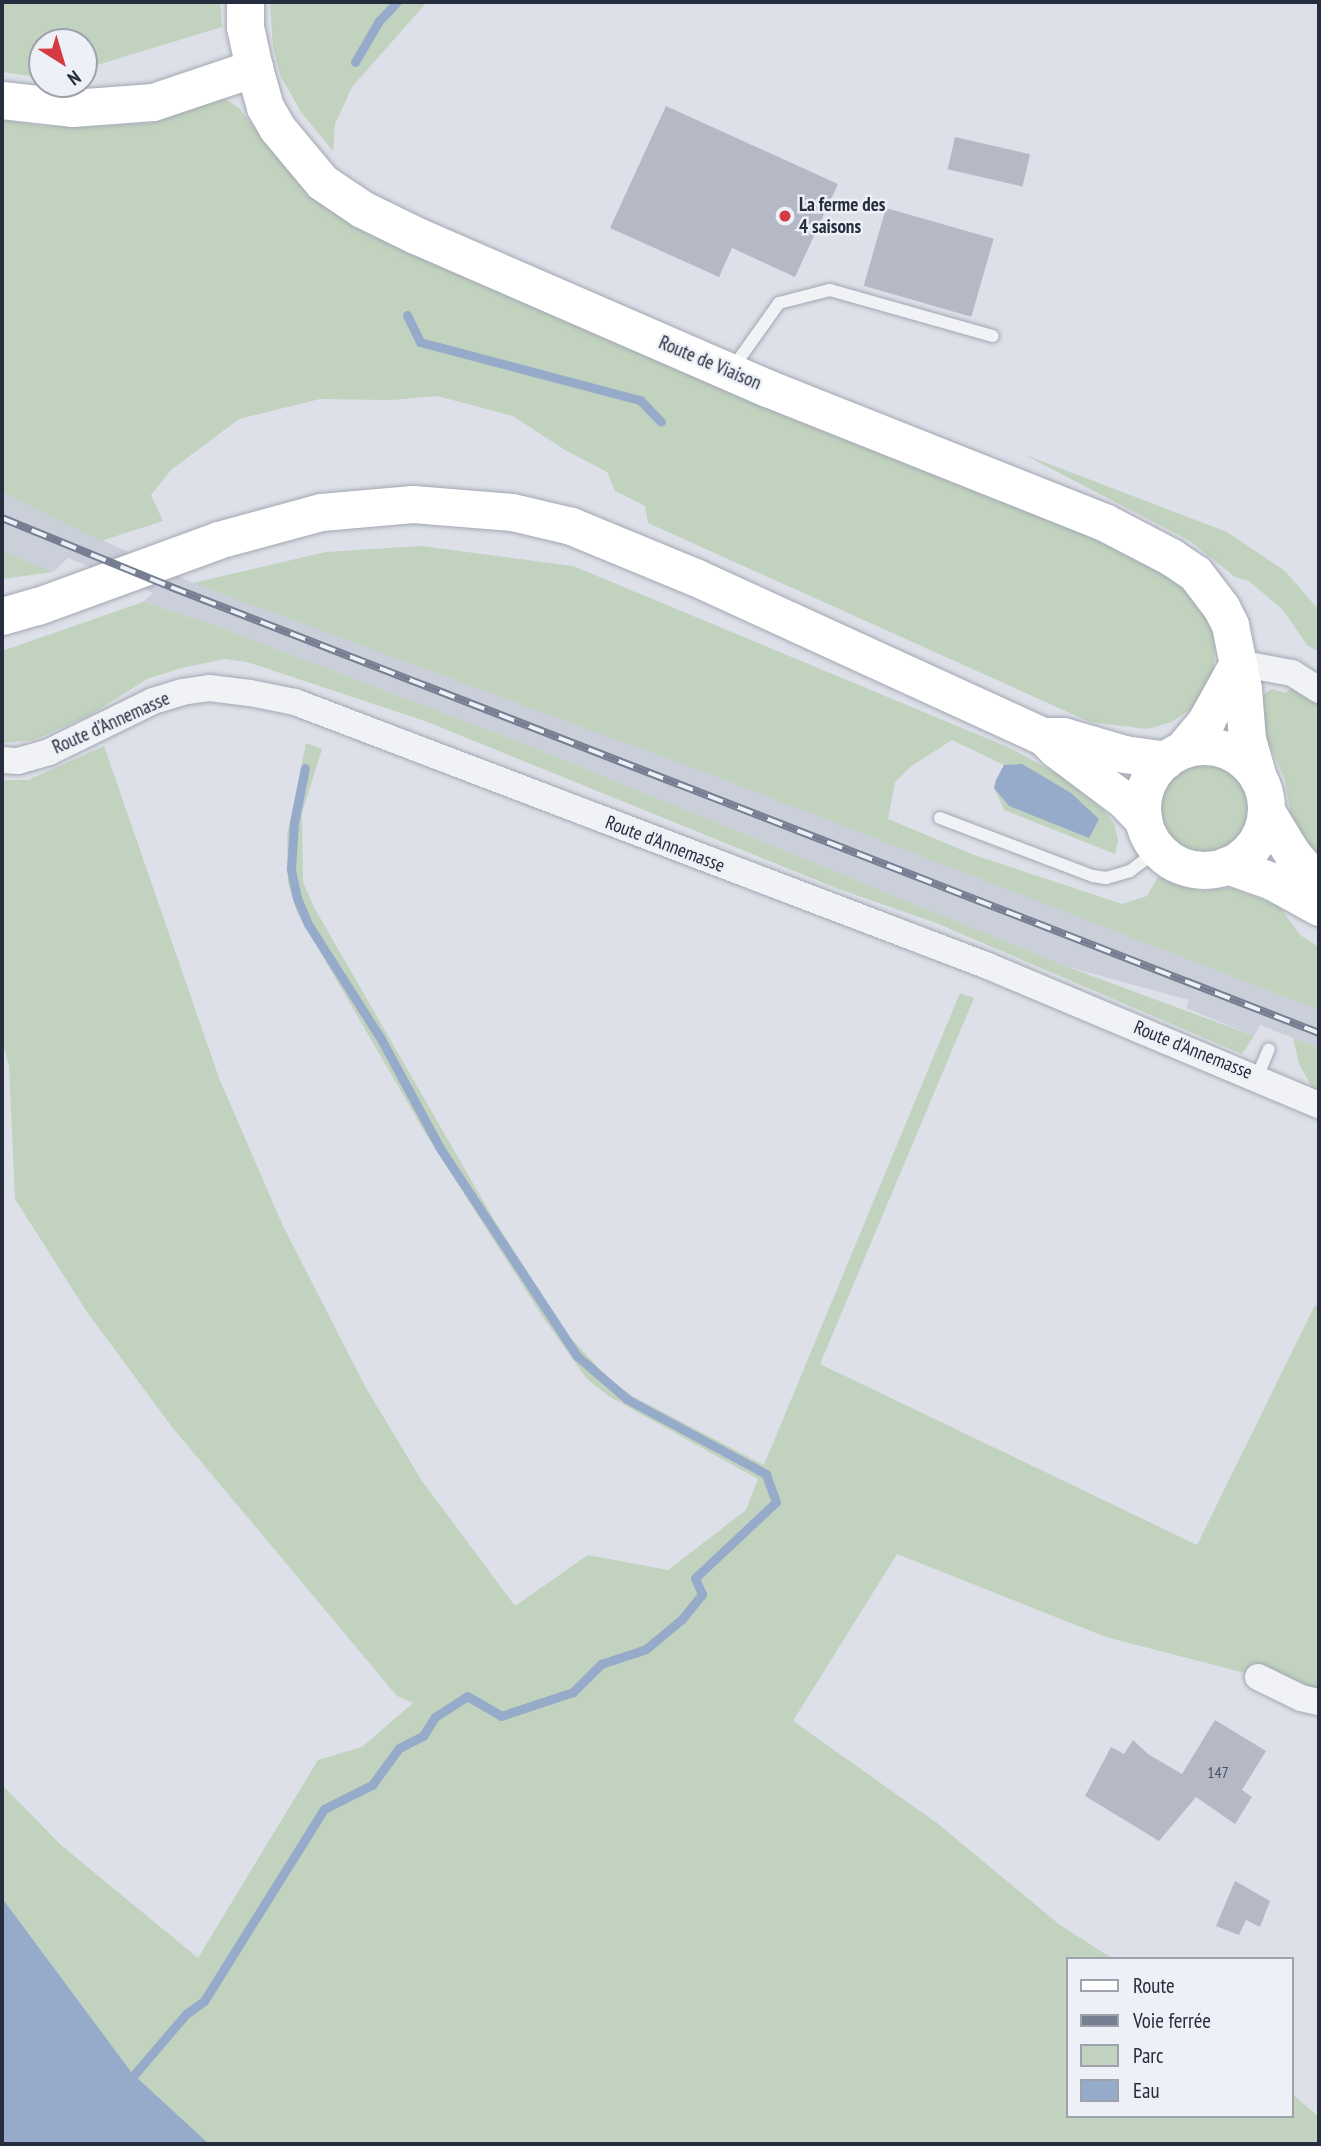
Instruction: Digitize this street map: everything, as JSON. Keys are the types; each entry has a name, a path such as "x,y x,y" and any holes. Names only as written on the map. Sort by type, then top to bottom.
{"main road":[{"name":"Route de Viaison","path":"244,2 245,27 265,107 283,136 322,182 352,202 415,235 729,372 1104,522 1171,557 1195,573 1221,607 1230,625 1238,663 1247,739 1256,775"},
{"path":"2,100 72,108 142,103 254,68"},
{"path":"2,616 38,606 218,540 278,522 366,506 447,505 512,512 571,526 695,577 1043,736 1056,750 1125,800 1151,835 1177,863 1193,869 1210,870 1227,865 1255,844 1266,811 1264,792 1256,775 1242,759 1224,749 1203,746 1174,755 1124,754 1063,736 1043,736"},
{"path":"1151,835 1146,786 1206,720 1238,663"},
{"path":"1266,811 1293,855 1319,885"},
{"path":"1227,865 1272,881 1319,907"}],"street":[{"path":"1238,663 1292,673 1319,690"},
{"name":"Route d'Annemasse","path":"2,760 18,761 49,752 153,701 182,692 209,688 250,692 295,702 988,966 1319,1105"},
{"path":"1258,1677 1301,1698 1319,1702"}],"lane":[{"path":"729,372 779,303 830,290 993,336"},
{"path":"940,818 1093,876 1106,878 1130,871 1151,835"},
{"path":"1257,1077 1269,1049"}],"shaded area":[{"path":"2,492 193,583 226,585 1319,1010 1319,1048 1260,1025 1254,1036 1186,1008 1189,1000 1068,967 532,747 211,624 143,602 153,593 68,558 53,572 2,551"}],"green space":[{"path":"2,2 220,2 222,27 98,65 98,28 28,28 28,76 2,72"},
{"path":"270,2 427,2 352,87 335,124 333,151 301,112 281,77 273,47"},
{"path":"223,97 239,108 272,150 1168,567 1217,627 1213,672 1192,708 1172,722 1147,729 1090,722 648,523 645,506 615,491 607,472 565,450 513,416 437,396 392,400 320,399 239,419 171,470 151,495 163,521 101,541 2,492 2,120 42,126 87,127 153,123"},
{"path":"1023,454 1227,532 1285,571 1319,610 1319,652 1307,645 1283,610 1249,581 1235,577 1190,541"},
{"path":"421,546 573,566 1010,748 1059,775 1106,812 1115,826 1118,841 1115,854 1004,810 994,788 1004,765 952,740 910,767 895,782 888,819 974,855 1122,904 1147,896 1158,877 1200,891 1231,888 1279,906 1300,935 1319,947 1319,1010 707,773 193,583 326,552"},
{"path":"2,551 53,572 2,579"},
{"path":"143,602 211,624 532,747 1068,967 1254,1036 1242,1054 936,923 836,888 425,721 247,662 225,659 181,668 147,679 90,715 34,740 2,743 2,651"},
{"path":"1292,687 1319,705 1319,856 1292,822 1285,780 1266,736 1262,696 1271,689 1286,693"},
{"path":"306,743 322,749 302,813 303,882 315,909 493,1218 569,1336 609,1379 634,1397 764,1465 960,993 974,998 820,1364 1197,1545 1315,1305 1319,1308 1319,1702 1249,1674 1106,1637 897,1554 793,1721 937,1823 1060,1925 1110,1957 1066,1957 1066,2118 1293,2118 1293,2095 1319,2117 1319,2144 209,2144 132,2073 2,1898 2,1785 62,1846 198,1958 318,1760 362,1747 413,1703 397,1696 172,1427 87,1312 15,1199 9,1066 2,1039 2,780 28,780 104,746 219,1078 283,1226 366,1388 422,1481 515,1606 588,1555 668,1570 746,1510 758,1479 610,1397 587,1379 544,1319 424,1131 297,912 288,883 287,836"},
{"path":"1204,765 1221,769 1235,778 1244,792 1248,809 1244,826 1235,840 1221,849 1204,853 1187,849 1173,840 1164,826 1160,809 1164,792 1173,778 1187,769"},
{"path":"1293,1038 1319,1048 1319,1100 1299,1064"}],"water":[{"path":"1022,764 1071,793 1099,819 1089,838 1009,806 994,788 996,780 1004,765"},
{"path":"2,1898 132,2073 209,2144 2,2144"}],"building":[{"path":"666,106 838,184 795,277 732,248 719,277 610,228"},
{"path":"955,137 1030,154 1023,186 948,169"},
{"path":"886,208 994,239 971,317 864,286"},
{"path":"1215,1720 1266,1751 1242,1790 1252,1797 1235,1824 1196,1797 1159,1841 1085,1796 1111,1747 1124,1754 1133,1740 1148,1754 1182,1774"},
{"path":"1235,1881 1270,1901 1260,1927 1246,1920 1239,1935 1216,1926"}],"waterway":[{"path":"355,62 379,21 397,2"},
{"path":"407,315 420,342 640,400 661,422"},
{"path":"127,2083 186,2014 204,2001 324,1809 372,1785 399,1748 423,1736 435,1717 467,1696 501,1716 573,1692 601,1664 646,1649 682,1619 702,1594 695,1578 776,1502 766,1474 627,1399 577,1356 441,1150 381,1039 308,924 297,898 291,869 294,823 305,768"}],"railway":[{"path":"2,518 171,587 1319,1033"}],"place":[{"name":"La ferme des 4 saisons","path":"785,216"}]}
